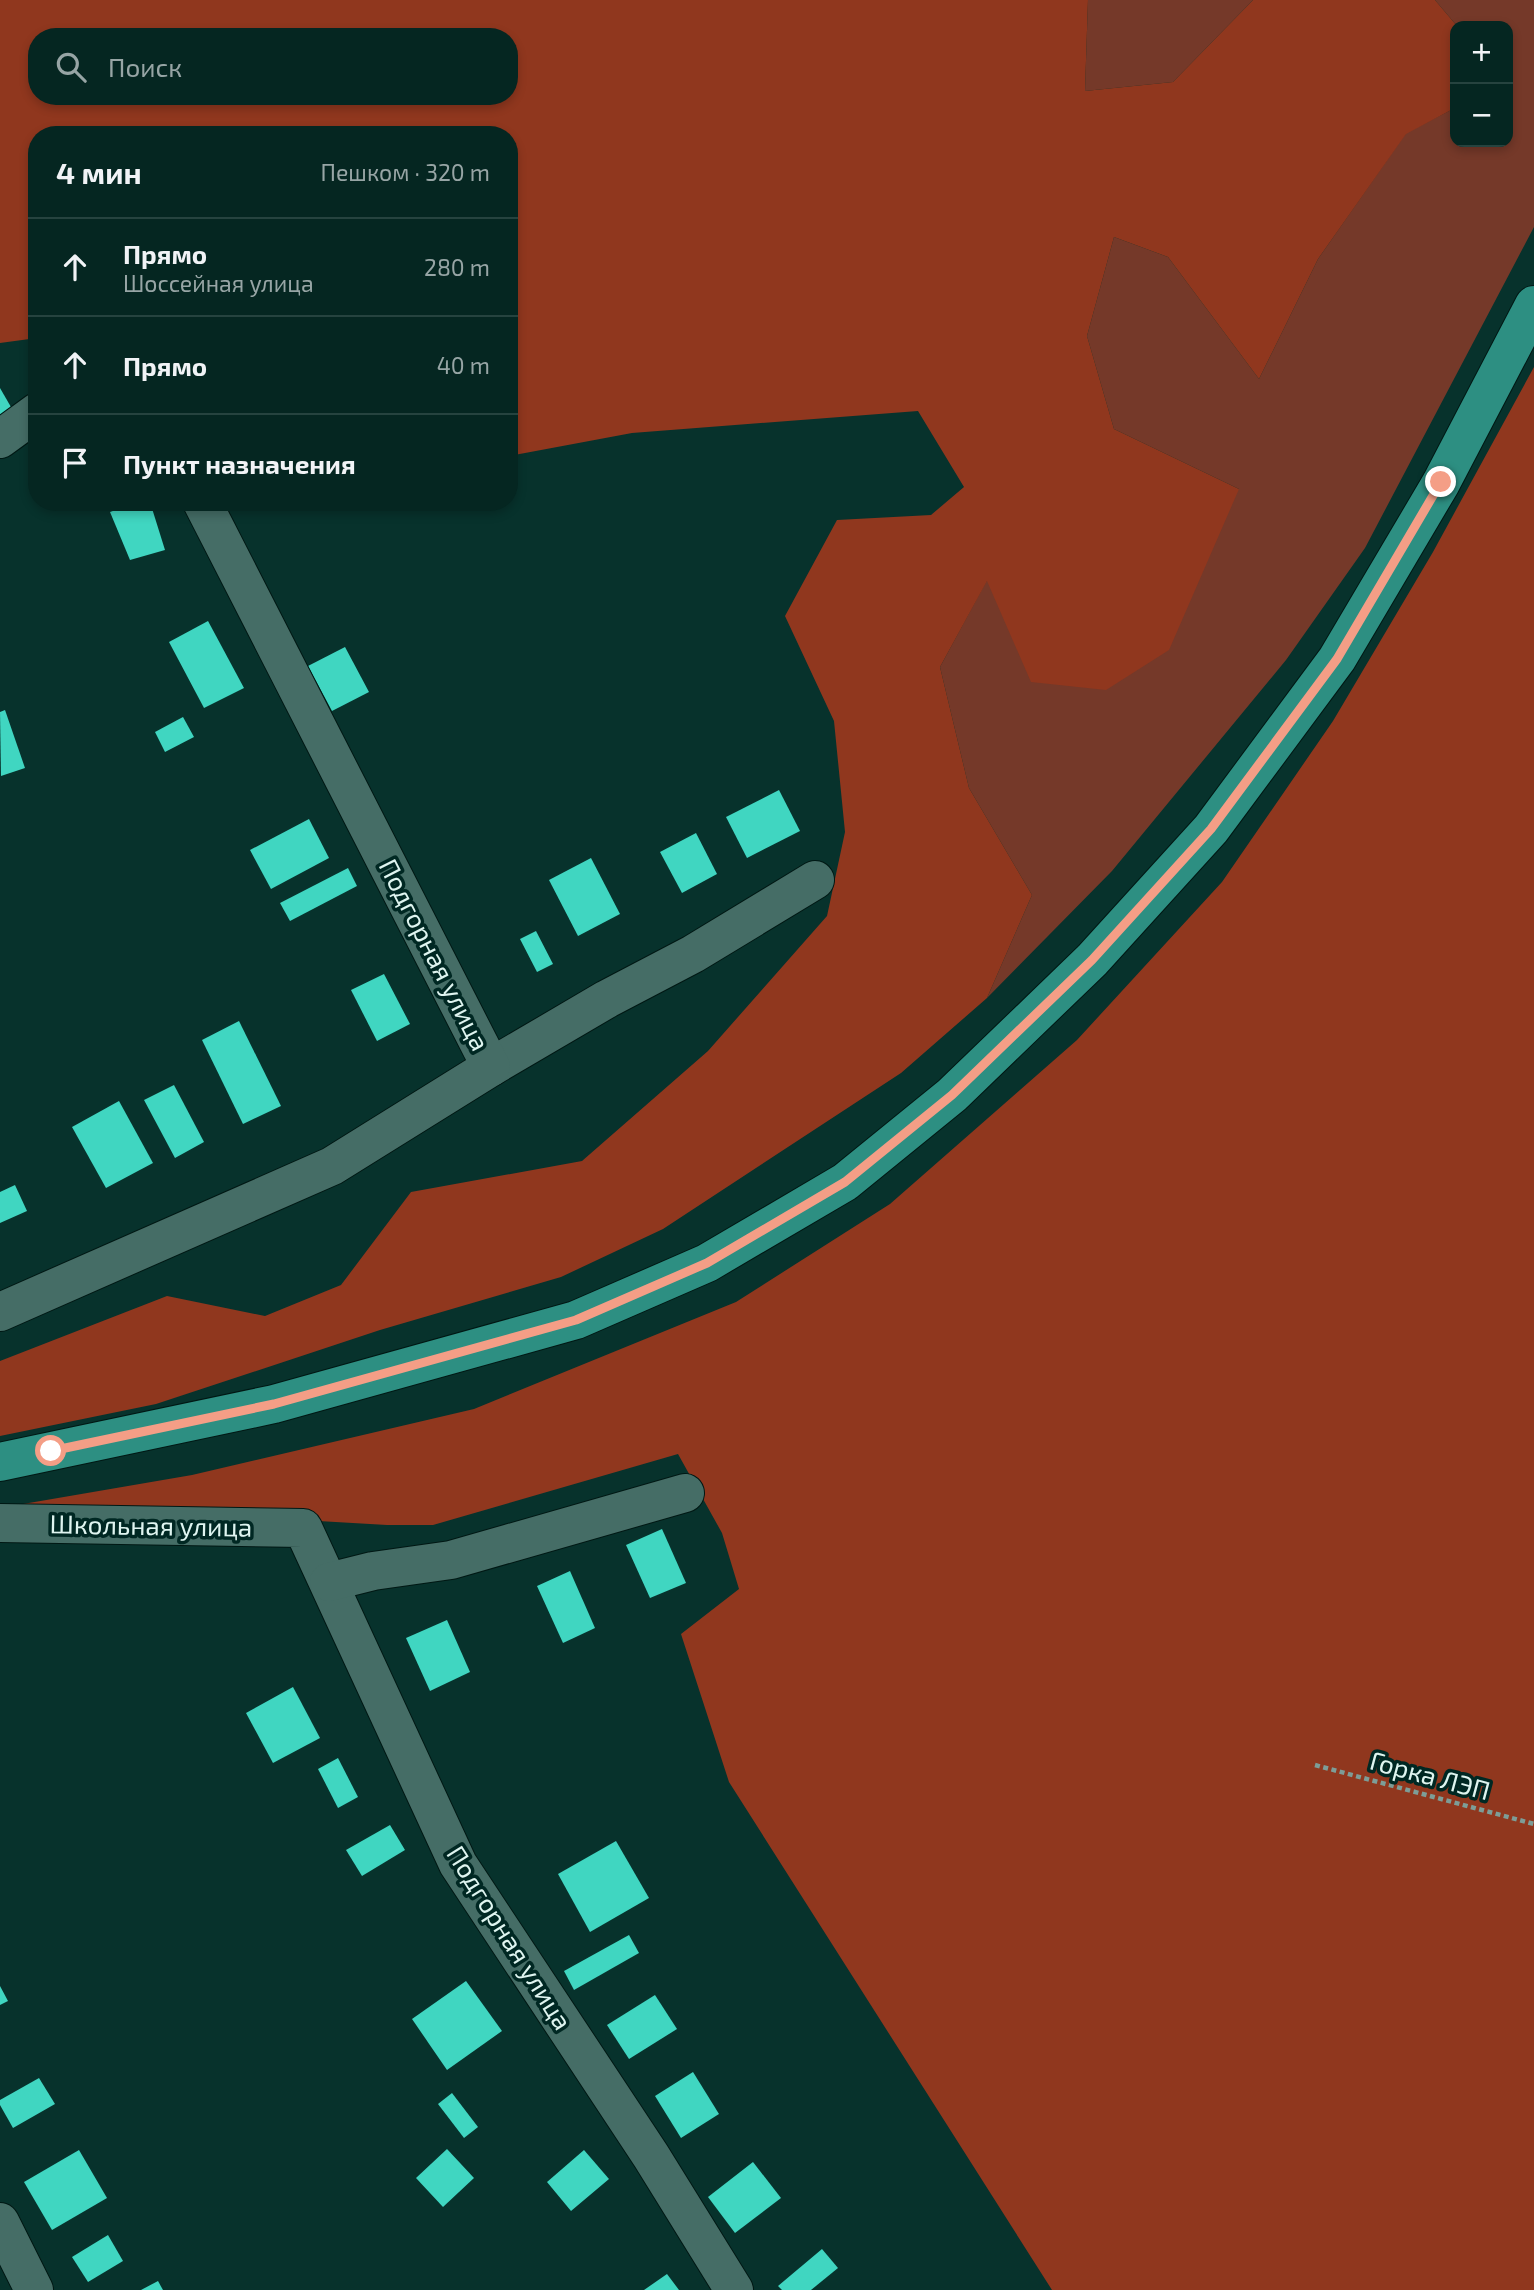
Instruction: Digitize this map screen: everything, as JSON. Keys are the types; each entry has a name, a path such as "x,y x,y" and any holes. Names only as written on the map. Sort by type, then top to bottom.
{"main road":[{"path":"0,1462 274,1404 576,1320 707,1263 845,1182 952,1095 1092,960 1211,829 1337,659 1441,482 1534,305"}],"street":[{"path":"0,439 28,419"},
{"name":"Подгорная улица","path":"0,1312 332,1166 491,1067 207,511"},
{"path":"491,1067 607,999 693,954 815,880"},
{"path":"329,1582 373,1570 451,1560 685,1493"},
{"name":"Школьная улица","path":"0,1524 303,1528"},
{"name":"Подгорная улица","path":"303,1528 458,1864 651,2156 734,2290"},
{"path":"0,2222 34,2290"}],"path":[{"name":"Горка ЛЭП","path":"1315,1765 1534,1824"}],"shaded area":[{"path":"0,0 1088,0 1085,91 1173,82 1253,0 1435,0 1453,21 1450,21 1450,111 1406,134 1318,259 1259,379 1168,257 1114,237 1087,336 1114,429 1239,489 1169,650 1106,690 1031,682 987,581 940,667 969,788 1032,895 987,998 901,1073 663,1229 561,1277 380,1330 156,1404 0,1436 0,1361 167,1296 265,1316 341,1285 411,1192 582,1161 708,1051 827,916 845,832 834,721 785,616 837,520 931,515 964,487 918,411 632,433 518,454 518,126 28,126 28,339 0,343"},
{"path":"1088,0 1253,0 1173,82 1085,91"},
{"path":"1435,0 1534,0 1534,227 1365,548 1286,660 1112,871 987,998 1032,895 969,788 940,667 987,580 1239,489 1114,429 1087,336 1114,237 1168,257 1259,379 1318,259 1406,133 1450,111 1450,147 1513,147 1513,21 1453,21"},
{"path":"1534,367 1534,2290 1052,2290 729,1782 681,1634 739,1589 722,1533 678,1454 433,1525 387,1525 23,1504 192,1475 474,1409 736,1302 890,1204 1077,1040 1222,882 1333,721 1433,552"}],"building":[{"path":"0,388 15,414 0,422"},
{"path":"153,511 165,550 130,560 110,512"},
{"path":"208,621 244,688 204,708 169,642"},
{"path":"345,647 369,692 332,711 308,666"},
{"path":"5,710 25,768 1,776 0,712"},
{"path":"183,717 194,737 165,752 155,732"},
{"path":"779,790 800,831 747,858 726,817"},
{"path":"309,819 329,858 271,889 250,850"},
{"path":"696,833 717,874 682,893 660,852"},
{"path":"591,858 620,914 578,936 549,880"},
{"path":"348,868 357,886 290,921 280,903"},
{"path":"536,931 553,964 537,972 520,939"},
{"path":"384,974 410,1024 377,1041 351,990"},
{"path":"239,1021 281,1106 243,1124 202,1040"},
{"path":"174,1085 204,1142 175,1158 144,1100"},
{"path":"119,1101 153,1163 106,1188 72,1127"},
{"path":"15,1185 27,1211 0,1223 0,1192"},
{"path":"662,1529 686,1583 650,1598 626,1545"},
{"path":"570,1571 595,1628 563,1643 537,1586"},
{"path":"447,1620 470,1672 430,1691 406,1638"},
{"path":"293,1687 320,1738 273,1763 246,1713"},
{"path":"338,1758 358,1797 338,1808 318,1769"},
{"path":"390,1825 405,1850 362,1876 346,1850"},
{"path":"616,1841 649,1898 590,1932 558,1874"},
{"path":"629,1935 639,1953 574,1990 564,1971"},
{"path":"466,1981 502,2031 447,2070 412,2019"},
{"path":"0,1986 8,2001 0,2005"},
{"path":"655,1995 677,2029 629,2059 607,2025"},
{"path":"693,2072 719,2114 681,2138 655,2096"},
{"path":"39,2078 55,2104 13,2128 0,2105 0,2100"},
{"path":"452,2093 478,2127 464,2138 438,2104"},
{"path":"447,2149 474,2178 443,2207 416,2178"},
{"path":"79,2150 107,2198 52,2230 24,2182"},
{"path":"584,2150 609,2179 571,2211 547,2182"},
{"path":"753,2162 781,2198 735,2233 708,2197"},
{"path":"108,2235 123,2261 88,2282 72,2257"},
{"path":"822,2249 838,2268 811,2290 782,2290 778,2286"},
{"path":"667,2274 679,2290 644,2290"},
{"path":"158,2281 163,2290 141,2290"}],"route":[{"path":"51,1451 274,1404 576,1320 707,1263 845,1182 952,1095 1092,960 1211,829 1337,659 1441,482"}]}
